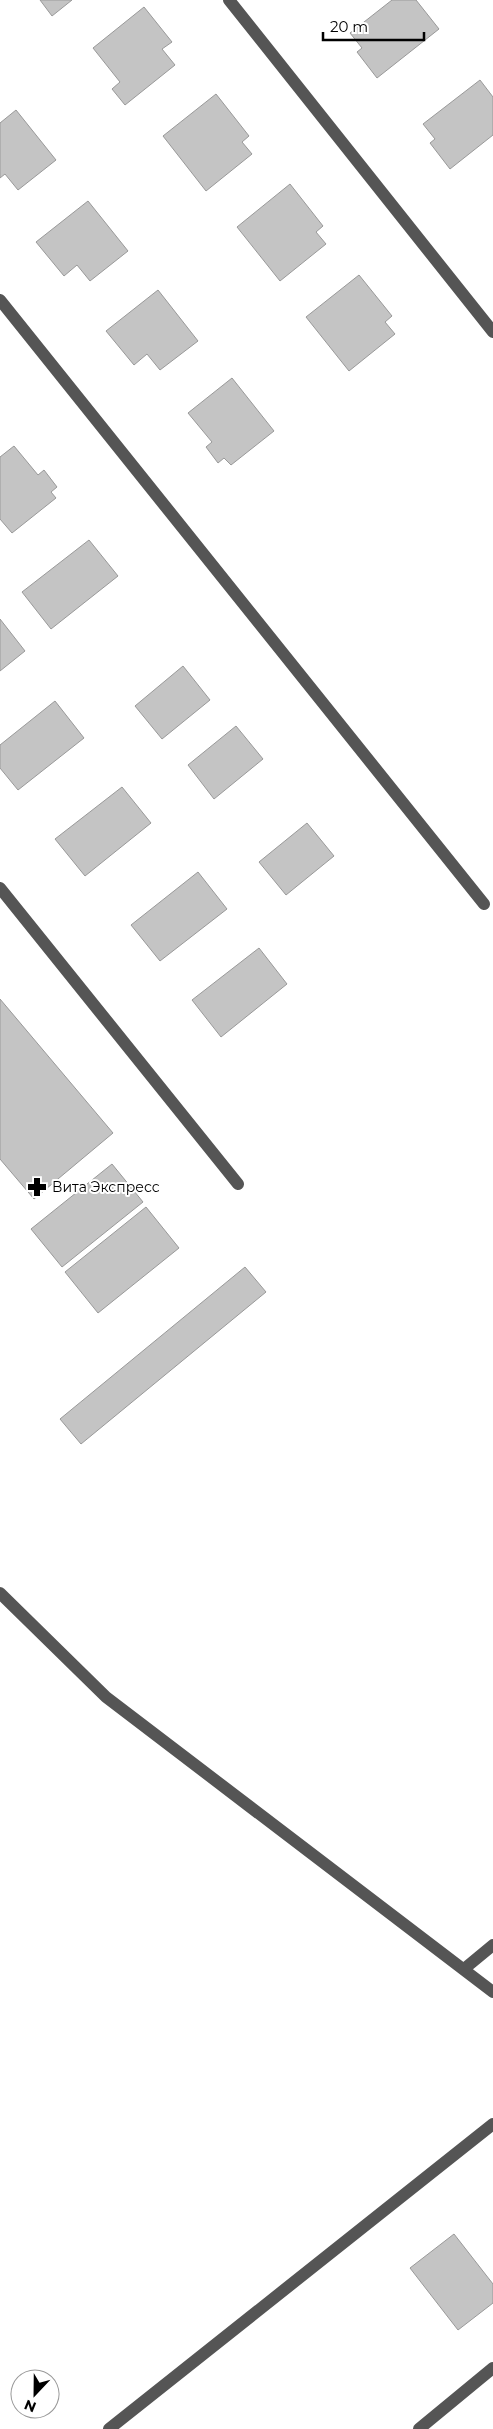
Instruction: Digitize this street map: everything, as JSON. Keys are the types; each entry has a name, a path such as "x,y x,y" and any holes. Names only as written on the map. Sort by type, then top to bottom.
{"street":[{"path":"229,0 493,332"},
{"path":"0,300 484,904"},
{"path":"0,888 238,1184"},
{"path":"0,1593 106,1697 493,1992"},
{"path":"464,1970 493,1945"},
{"path":"109,2429 493,2124"},
{"path":"419,2429 493,2368"}],"building":[{"path":"40,0 72,0 52,16"},
{"path":"392,0 416,0 439,29 377,78 357,52 362,48 350,33"},
{"path":"144,7 172,42 162,49 175,65 125,105 112,89 120,82 93,48"},
{"path":"480,80 493,97 493,135 450,169 430,143 435,139 423,124"},
{"path":"216,94 249,136 242,142 252,154 206,191 163,136"},
{"path":"16,110 56,160 18,190 5,174 0,178 0,123"},
{"path":"290,184 323,226 316,232 326,244 280,281 237,227"},
{"path":"88,201 128,251 90,281 77,265 64,276 36,242"},
{"path":"359,275 392,316 385,322 395,334 349,371 306,317"},
{"path":"158,290 198,341 160,370 147,354 134,365 106,331"},
{"path":"232,378 274,431 231,465 224,458 218,463 206,447 212,442 188,413"},
{"path":"14,446 38,475 44,470 57,487 51,492 56,498 12,533 0,519 0,457"},
{"path":"89,540 118,576 51,629 22,592"},
{"path":"0,619 25,651 0,671"},
{"path":"183,666 210,700 162,739 135,706"},
{"path":"55,701 84,738 18,790 0,768 0,745"},
{"path":"236,726 263,759 214,799 188,765"},
{"path":"122,787 151,823 85,876 55,839"},
{"path":"307,823 334,856 286,895 259,862"},
{"path":"198,872 227,909 160,961 131,925"},
{"path":"259,948 287,984 221,1037 192,1000"},
{"path":"0,999 113,1133 34,1199 0,1159"},
{"path":"112,1164 143,1202 62,1267 31,1229"},
{"path":"146,1207 179,1248 98,1313 65,1272"},
{"path":"245,1267 266,1292 81,1444 60,1419"},
{"path":"454,2234 493,2284 493,2303 458,2330 410,2268"}],"place":[{"name":"Вита Экспресс","path":"37,1187"}]}
